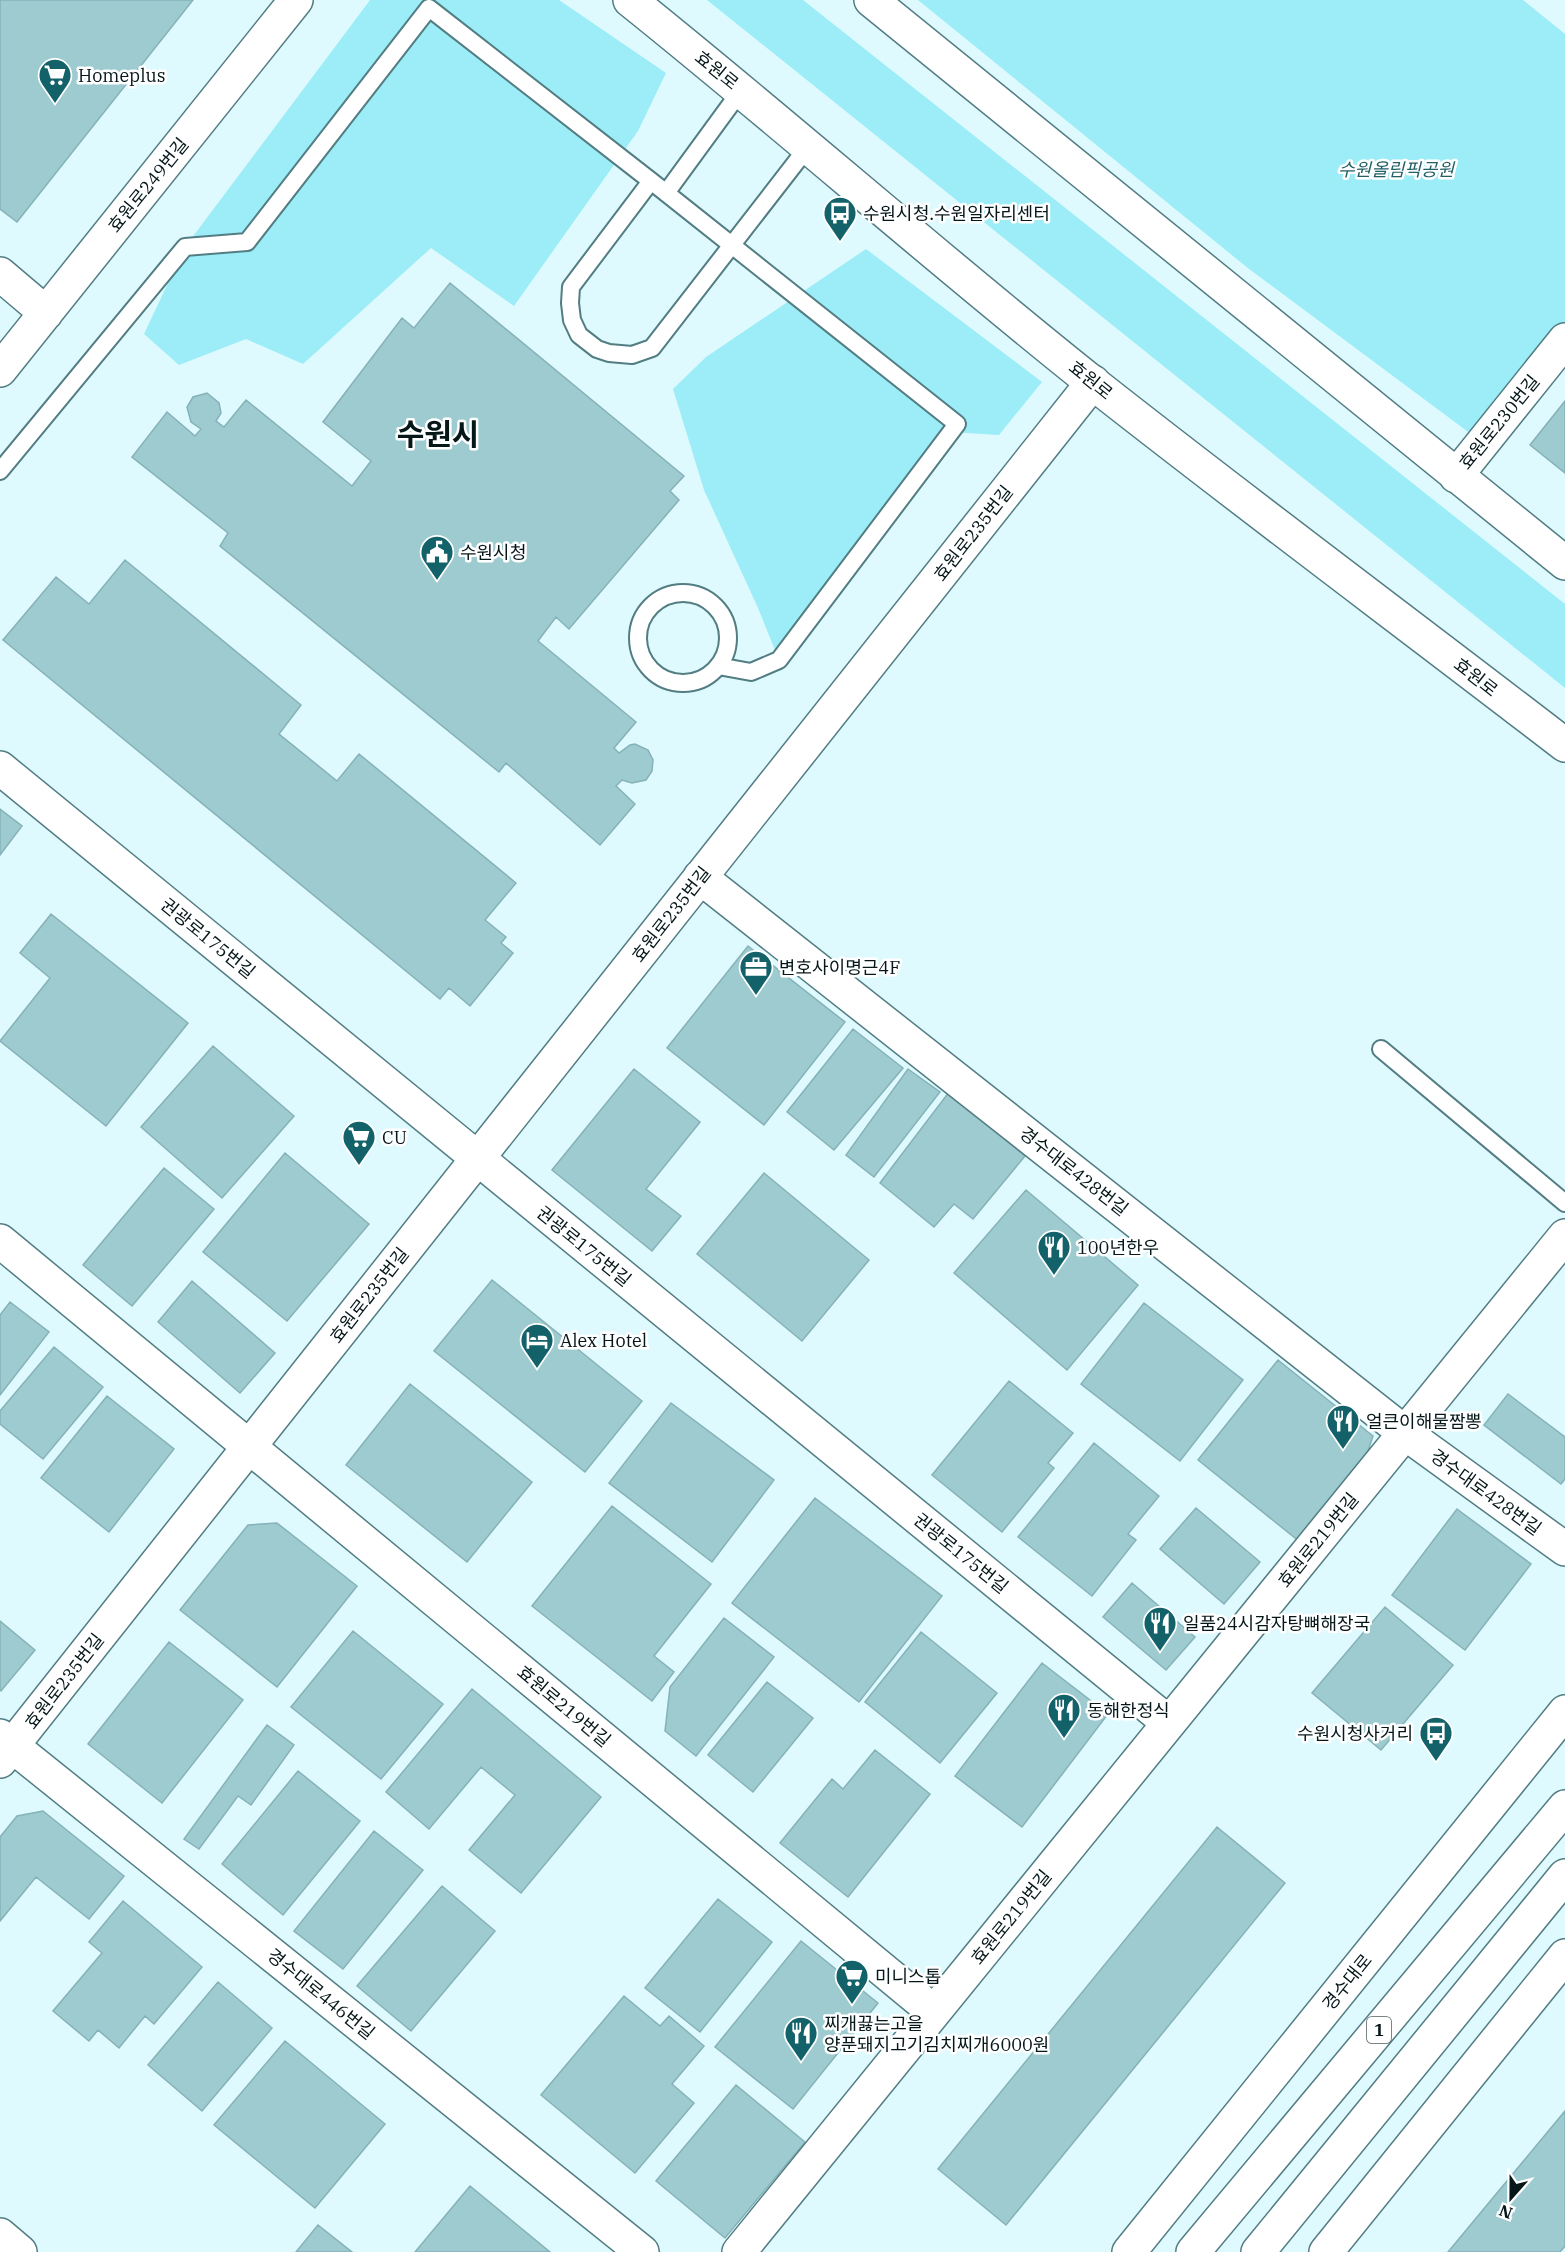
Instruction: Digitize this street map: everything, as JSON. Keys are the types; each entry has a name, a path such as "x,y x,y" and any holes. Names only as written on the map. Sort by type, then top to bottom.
{"street":[{"name":"효원로249번길","path":"0,370 296,0"},
{"name":"효원로","path":"630,0 742,89 807,148 1093,382 1565,745"},
{"path":"872,0 1565,563"},
{"path":"0,274 46,313"},
{"name":"효원로230번길","path":"1456,476 1565,340"},
{"name":"효원로235번길","path":"4,1748 249,1446 1093,382"},
{"name":"권광로175번길","path":"0,768 1169,1723"},
{"name":"경수대로428번길","path":"700,877 1405,1433 1565,1549"},
{"name":"효원로219번길","path":"739,2252 1565,1236"},
{"path":"0,1241 249,1446"},
{"name":"효원로219번길","path":"249,1446 934,2012"},
{"name":"경수대로","path":"1129,2252 1565,1712"},
{"name":"경수대로446번길","path":"4,1748 642,2252"},
{"name":"1","path":"1193,2252 1565,1808"},
{"path":"1258,2252 1565,1876"},
{"path":"1326,2252 1565,1956"},
{"path":"0,2235 20,2252"}],"lane":[{"path":"0,471 185,247 247,242 429,8 957,424 779,660 751,672 718,666"},
{"path":"666,193 742,89"},
{"path":"651,181 572,287 570,303 572,320 579,335 589,344 609,353 632,355 652,348 807,148"},
{"path":"682,592 697,595 711,602 722,614 728,628 728,644 724,659 718,666 703,679 688,684 674,683 660,678 649,669 639,650 638,628 644,614 653,603 682,592"},
{"path":"1382,1049 1565,1203"}],"green space":[{"path":"370,0 559,0 666,73 638,131 514,306 431,248 303,364 246,339 179,365 144,334 185,247"},
{"path":"707,0 803,0 1565,604 1565,688"},
{"name":"수원올림픽공원","path":"918,0 1523,0 1565,34 1565,327 1479,440 1249,269"},
{"path":"866,249 1042,382 999,435 951,432 779,660 704,490 673,389 706,357"}],"building":[{"name":"Homeplus","path":"0,0 193,0 17,222 0,209"},
{"name":"수원시청","path":"450,283 684,476 670,491 679,500 569,629 556,617 538,641 636,722 614,748 619,753 635,744 648,750 653,760 652,771 646,780 632,783 622,780 616,786 635,804 600,845 506,763 499,772 220,546 228,533 132,457 167,412 195,436 201,429 191,422 187,407 193,397 207,393 219,403 221,413 216,421 224,427 246,400 352,486 371,461 323,422 402,318 414,328"},
{"path":"1565,401 1565,473 1530,445"},
{"path":"125,560 301,705 279,734 337,781 359,754 516,883 485,920 506,937 501,943 513,953 470,1006 449,988 440,999 3,640 56,577 89,604"},
{"path":"0,809 22,826 0,855"},
{"path":"51,914 188,1023 106,1126 0,1041 50,978 20,953"},
{"path":"748,946 845,1022 764,1125 667,1048"},
{"path":"853,1029 903,1068 834,1150 787,1112"},
{"path":"213,1046 294,1116 222,1198 141,1127"},
{"path":"634,1069 700,1122 646,1189 681,1216 652,1251 552,1170"},
{"path":"908,1069 940,1092 874,1177 846,1155"},
{"path":"949,1092 1025,1156 973,1219 954,1204 934,1227 880,1183"},
{"path":"285,1153 369,1224 287,1321 203,1252"},
{"path":"164,1168 214,1209 132,1306 83,1265"},
{"path":"764,1173 869,1260 802,1341 697,1254"},
{"path":"1026,1190 1138,1285 1067,1370 954,1273"},
{"path":"492,1280 642,1401 585,1472 434,1351"},
{"path":"192,1281 275,1353 240,1393 158,1322"},
{"path":"10,1302 49,1332 0,1395 0,1315"},
{"path":"1144,1303 1243,1380 1180,1461 1081,1384"},
{"path":"54,1347 103,1387 43,1459 0,1424 0,1411"},
{"path":"1278,1360 1373,1436 1365,1460 1300,1542 1198,1460"},
{"path":"1009,1381 1073,1433 1048,1463 1054,1468 1002,1532 932,1475"},
{"path":"410,1384 532,1482 467,1562 346,1465"},
{"path":"1508,1394 1565,1437 1565,1479 1561,1484 1484,1425"},
{"path":"107,1396 174,1449 109,1532 41,1478"},
{"path":"671,1403 774,1480 712,1562 609,1483"},
{"path":"1094,1443 1159,1496 1128,1534 1136,1540 1092,1596 1018,1537"},
{"path":"815,1498 942,1596 859,1702 732,1603"},
{"path":"612,1506 711,1584 654,1656 674,1672 652,1701 532,1606"},
{"path":"1196,1508 1260,1562 1224,1604 1160,1549"},
{"path":"1457,1509 1531,1564 1465,1650 1392,1595"},
{"path":"277,1523 357,1586 277,1687 180,1610 248,1525"},
{"path":"1132,1583 1195,1637 1166,1670 1103,1617"},
{"path":"1385,1607 1453,1665 1381,1750 1312,1693"},
{"path":"724,1618 774,1657 696,1756 665,1731 670,1687"},
{"path":"0,1621 35,1650 1,1691 0,1690"},
{"path":"353,1631 443,1704 381,1779 291,1707"},
{"path":"921,1632 997,1693 940,1763 865,1702"},
{"path":"169,1642 243,1700 162,1803 88,1744"},
{"path":"1042,1663 1108,1714 1022,1827 955,1776"},
{"path":"767,1682 813,1718 753,1792 708,1755"},
{"path":"472,1689 601,1797 521,1893 469,1850 515,1795 481,1767 429,1829 386,1792"},
{"path":"267,1725 294,1745 251,1805 238,1796 199,1849 184,1839"},
{"path":"875,1750 930,1794 848,1897 780,1843 832,1779 843,1789"},
{"path":"298,1771 360,1821 283,1915 222,1864"},
{"path":"43,1811 124,1876 89,1919 36,1877 0,1921 0,1837 17,1816"},
{"path":"1217,1827 1285,1883 1006,2225 938,2169"},
{"path":"374,1831 423,1870 343,1969 294,1931"},
{"path":"442,1886 495,1931 411,2031 357,1986"},
{"path":"718,1899 772,1942 700,2032 645,1988"},
{"path":"123,1901 202,1967 154,2024 145,2016 119,2048 98,2030 89,2041 53,2011 102,1953 89,1942"},
{"path":"801,1941 878,2003 793,2109 715,2047"},
{"path":"218,1982 272,2028 202,2111 148,2065"},
{"path":"624,1996 660,2026 669,2016 704,2046 672,2084 694,2103 635,2173 541,2095"},
{"path":"285,2041 385,2124 315,2208 214,2125"},
{"path":"736,2085 805,2142 725,2238 656,2181"},
{"path":"1565,2111 1565,2246 1560,2252 1448,2252"},
{"path":"470,2186 550,2252 415,2252"},
{"path":"318,2225 352,2252 296,2252"}],"place":[{"name":"Homeplus","path":"55,104"},
{"name":"수원시청.수원일자리센터","path":"840,242"},
{"name":"수원시청","path":"437,581"},
{"name":"변호사이명근4F","path":"756,996"},
{"name":"CU","path":"359,1166"},
{"name":"100년한우","path":"1054,1276"},
{"name":"Alex Hotel","path":"537,1369"},
{"name":"얼큰이해물짬뽕","path":"1343,1450"},
{"name":"일품24시감자탕뼈해장국","path":"1160,1652"},
{"name":"동해한정식","path":"1064,1739"},
{"name":"수원시청사거리","path":"1436,1762"},
{"name":"미니스톱","path":"852,2005"},
{"name":"찌개끓는고을 양푼돼지고기김치찌개6000원","path":"801,2062"}],"district":[{"name":"수원시","path":"438,433"}]}
